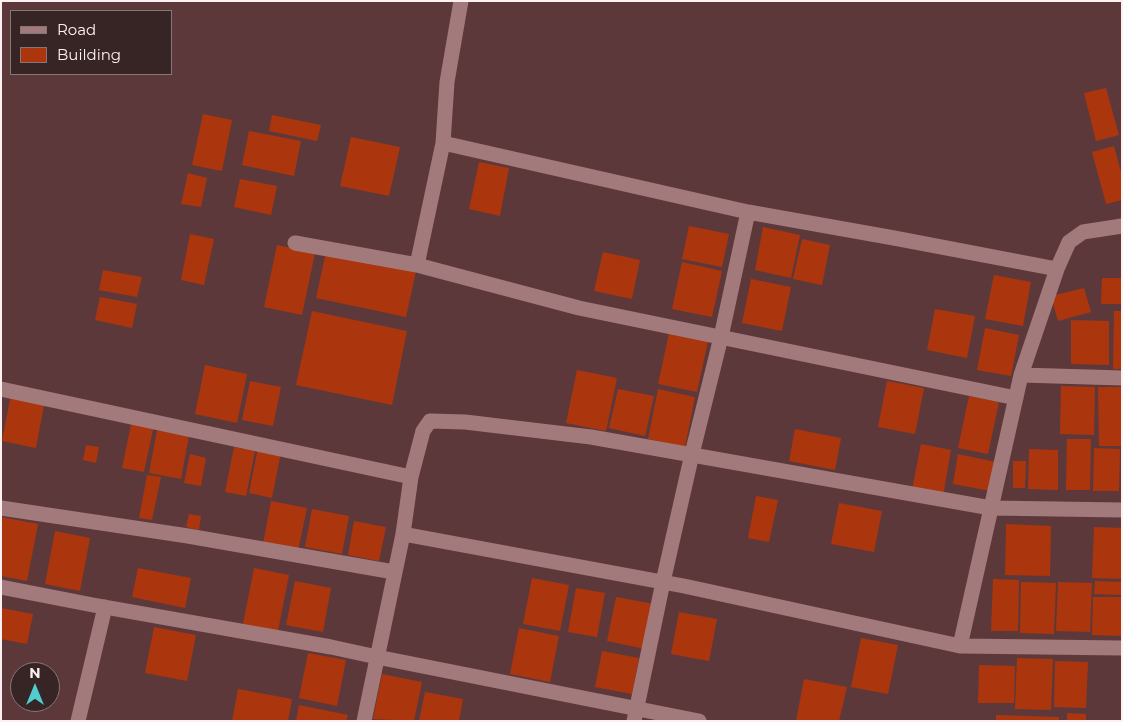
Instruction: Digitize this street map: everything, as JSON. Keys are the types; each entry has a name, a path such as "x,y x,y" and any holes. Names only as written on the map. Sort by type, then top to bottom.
{"street":[{"path":"417,265 443,143 447,82 461,1"},
{"path":"443,143 748,212 1057,269"},
{"path":"635,715 663,582 721,337 748,212"},
{"path":"960,646 1021,375 1057,269 1069,242 1083,232 1122,226"},
{"path":"295,243 417,265 579,308 1016,398"},
{"path":"1021,375 1122,378"},
{"path":"1,389 411,477"},
{"path":"364,721 403,534 411,477 423,430 430,421 465,422 591,437 991,508 1122,510"},
{"path":"1,508 188,536 394,572"},
{"path":"403,534 663,582 960,646 1122,648"},
{"path":"1,586 105,607 331,647 635,715 699,721"},
{"path":"78,721 105,607"}],"building":[{"path":"1106,88 1119,135 1096,141 1084,93"},
{"path":"203,114 232,120 222,171 192,165"},
{"path":"272,115 321,125 317,141 269,131"},
{"path":"249,131 301,141 294,176 242,165"},
{"path":"351,137 400,147 389,196 340,186"},
{"path":"1114,146 1122,176 1122,200 1106,204 1092,152"},
{"path":"479,162 509,168 500,216 469,209"},
{"path":"188,173 207,178 201,207 181,204"},
{"path":"240,179 277,186 271,215 234,207"},
{"path":"689,226 729,234 722,267 682,259"},
{"path":"763,227 800,235 791,278 755,270"},
{"path":"190,234 214,239 204,285 181,280"},
{"path":"802,239 830,245 822,285 793,279"},
{"path":"277,245 315,253 302,315 264,307"},
{"path":"326,252 416,271 406,317 316,298"},
{"path":"603,252 640,260 632,299 594,291"},
{"path":"682,262 722,271 712,317 672,309"},
{"path":"103,270 142,277 137,297 99,290"},
{"path":"994,275 1031,282 1023,326 985,319"},
{"path":"1102,278 1122,278 1122,304 1101,304"},
{"path":"751,279 791,287 782,331 742,323"},
{"path":"1084,288 1091,312 1058,321 1051,296"},
{"path":"100,297 137,304 132,328 95,320"},
{"path":"935,309 975,316 967,358 927,350"},
{"path":"312,311 407,331 392,405 296,385"},
{"path":"1114,311 1122,311 1122,369 1113,369"},
{"path":"1071,320 1109,321 1109,365 1071,364"},
{"path":"985,328 1019,335 1011,376 977,370"},
{"path":"670,329 709,337 697,392 658,384"},
{"path":"205,365 247,374 237,423 195,414"},
{"path":"577,370 617,378 606,431 566,423"},
{"path":"250,381 281,387 273,426 242,420"},
{"path":"887,381 924,388 915,434 878,427"},
{"path":"1061,386 1095,387 1094,435 1060,434"},
{"path":"1098,387 1122,387 1122,446 1099,446"},
{"path":"618,389 654,396 645,436 609,428"},
{"path":"658,389 695,397 685,447 648,439"},
{"path":"11,394 45,400 36,448 2,441"},
{"path":"969,396 999,402 988,454 958,448"},
{"path":"132,420 154,425 144,472 122,468"},
{"path":"795,429 841,438 835,470 789,461"},
{"path":"157,430 189,436 181,479 149,473"},
{"path":"1067,439 1091,439 1090,490 1066,490"},
{"path":"921,444 951,450 943,496 912,490"},
{"path":"86,445 99,447 96,463 83,460"},
{"path":"234,447 255,451 246,496 225,492"},
{"path":"258,448 281,452 272,498 249,493"},
{"path":"1094,448 1120,449 1119,491 1093,491"},
{"path":"1029,449 1058,450 1058,490 1028,489"},
{"path":"190,454 206,458 201,486 184,483"},
{"path":"958,454 996,462 991,491 953,484"},
{"path":"1013,461 1026,461 1025,488 1013,488"},
{"path":"147,475 161,477 152,520 139,518"},
{"path":"756,496 778,500 769,542 748,538"},
{"path":"271,501 307,508 298,551 263,544"},
{"path":"839,503 882,511 874,552 831,544"},
{"path":"312,509 349,516 342,554 305,547"},
{"path":"189,514 201,516 199,530 186,527"},
{"path":"1,517 38,524 27,581 1,576"},
{"path":"354,521 386,527 379,561 348,555"},
{"path":"1006,524 1051,526 1050,576 1005,575"},
{"path":"1094,527 1122,528 1122,579 1092,578"},
{"path":"55,531 90,538 80,591 45,584"},
{"path":"138,568 191,578 185,608 132,597"},
{"path":"254,568 289,575 278,631 243,624"},
{"path":"532,578 569,585 560,631 523,624"},
{"path":"993,579 1019,580 1018,631 991,631"},
{"path":"295,581 331,588 323,632 286,625"},
{"path":"1095,581 1122,582 1122,595 1094,594"},
{"path":"1021,582 1056,583 1054,634 1020,633"},
{"path":"1058,582 1092,583 1090,632 1056,631"},
{"path":"576,588 605,593 597,637 568,632"},
{"path":"616,597 654,604 645,649 607,641"},
{"path":"1093,597 1122,597 1122,636 1092,635"},
{"path":"1,608 33,614 27,644 1,639"},
{"path":"679,612 717,619 709,661 671,654"},
{"path":"154,627 196,635 187,681 145,673"},
{"path":"519,628 559,636 550,682 510,674"},
{"path":"861,638 898,645 888,694 851,687"},
{"path":"602,651 639,658 632,694 595,687"},
{"path":"308,653 346,660 337,706 299,698"},
{"path":"1017,658 1053,659 1051,710 1015,709"},
{"path":"1055,661 1088,662 1086,708 1054,707"},
{"path":"979,665 1015,666 1014,703 978,703"},
{"path":"382,674 422,682 414,721 373,719"},
{"path":"804,679 847,687 839,721 796,721"},
{"path":"238,689 292,699 288,721 232,721"},
{"path":"425,692 463,699 459,721 419,721"},
{"path":"299,705 348,715 346,721 296,721"},
{"path":"1067,713 1086,714 1086,721 1067,721"},
{"path":"996,715 1059,717 1059,721 996,721"}]}
